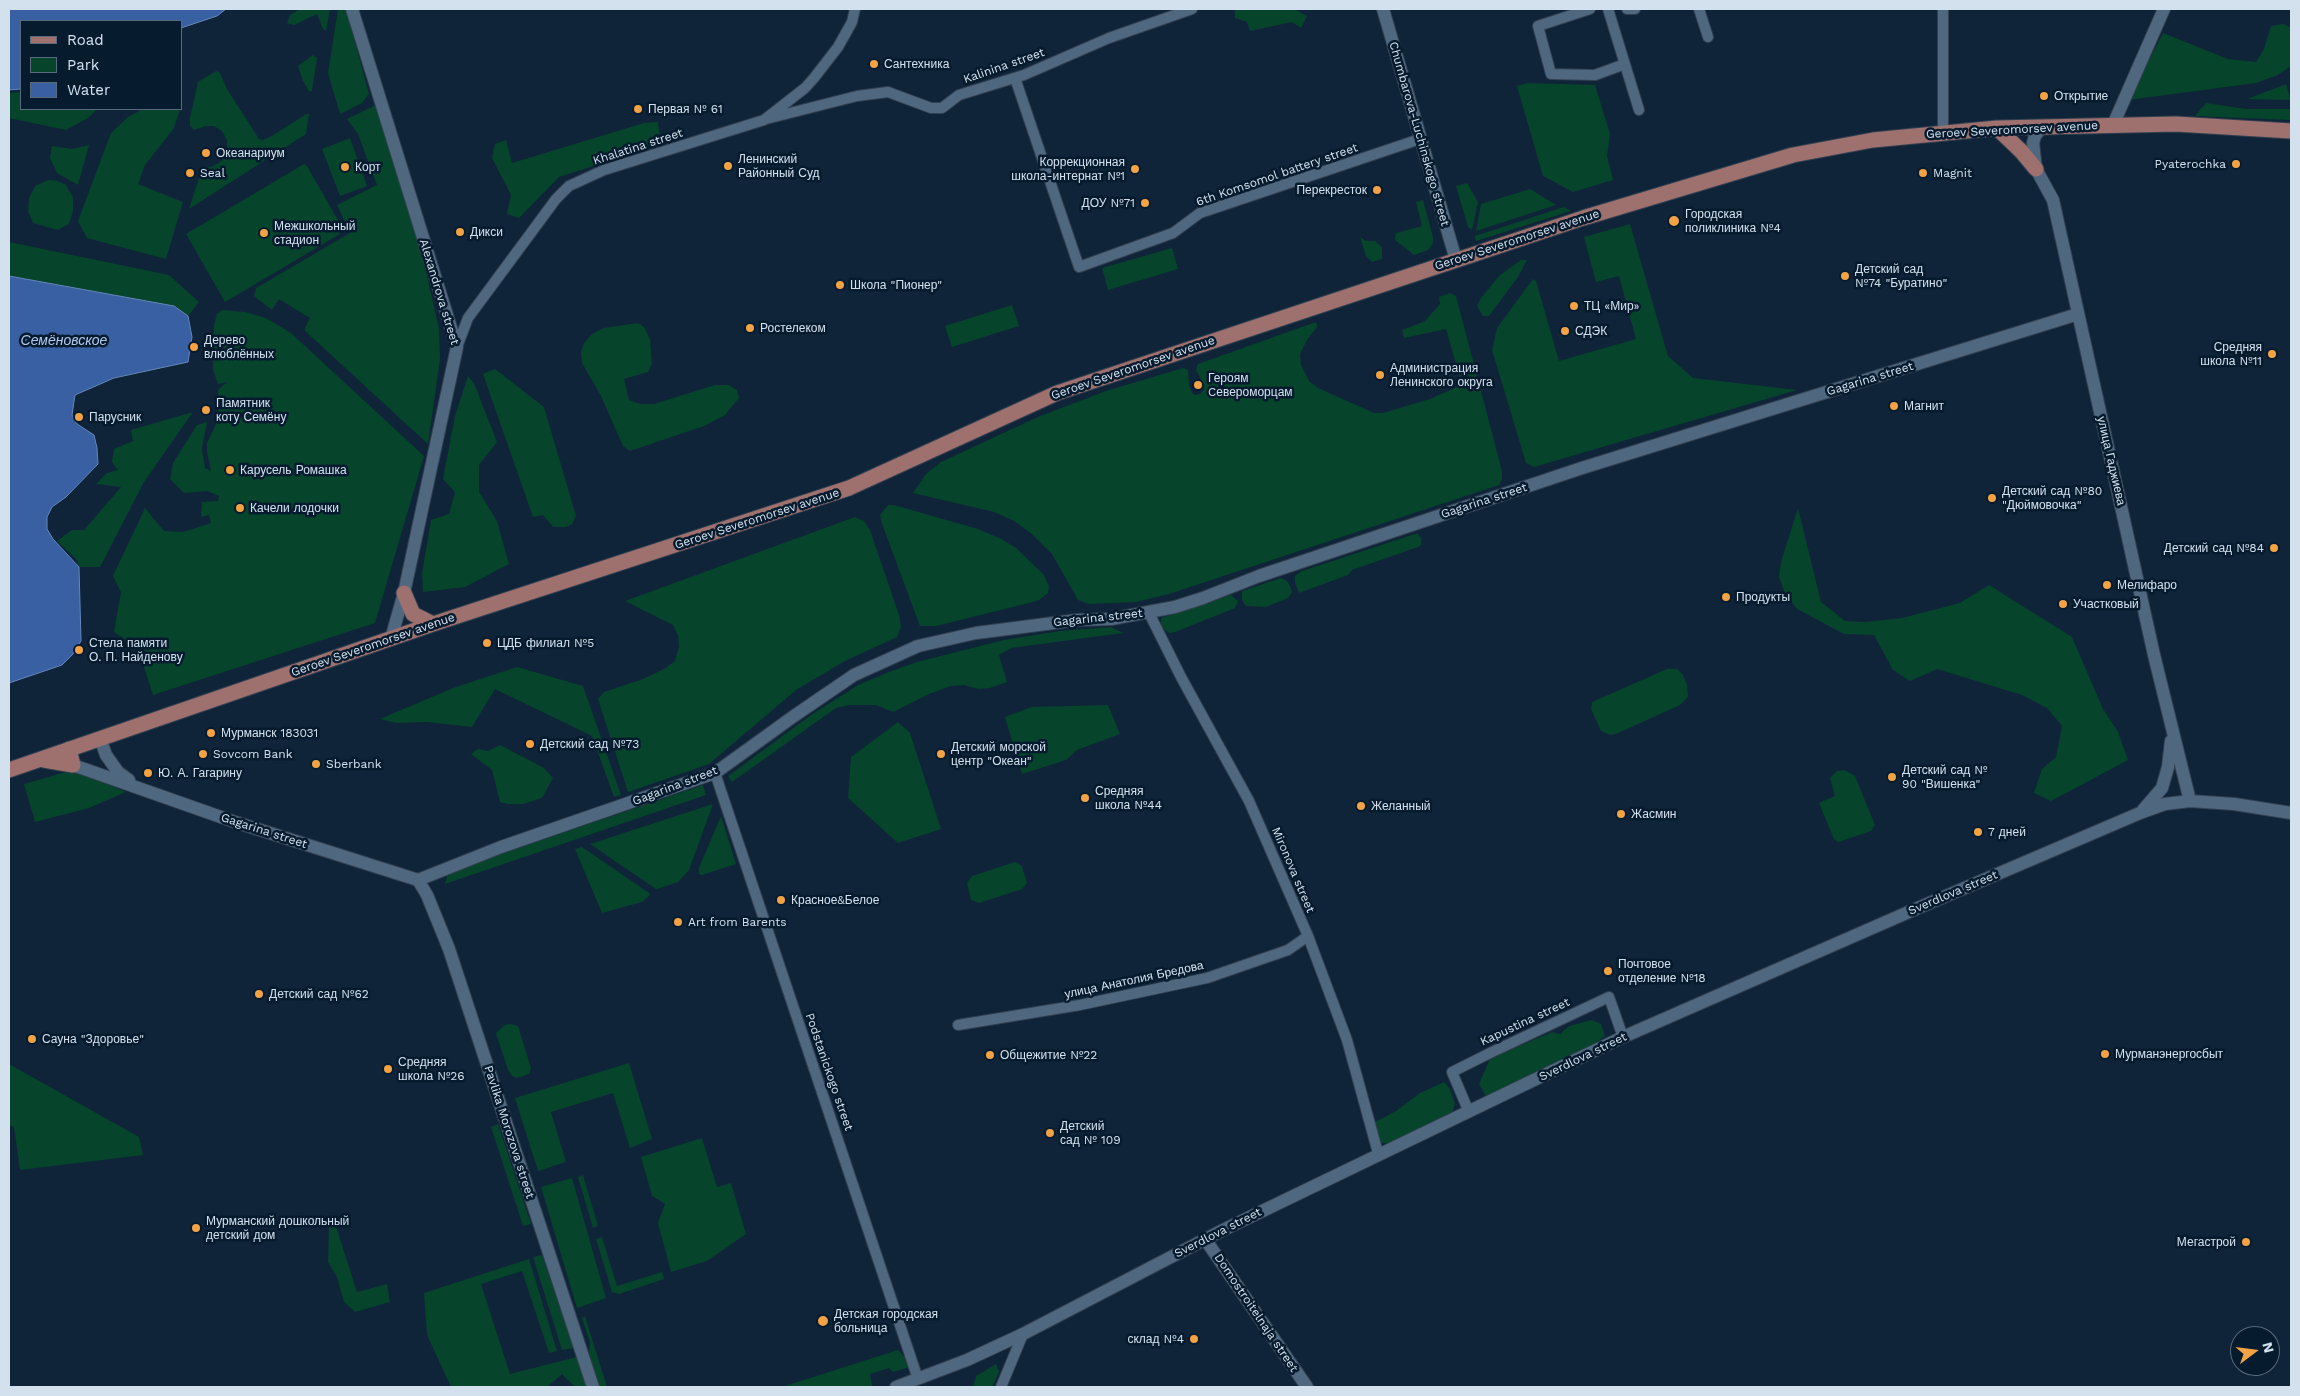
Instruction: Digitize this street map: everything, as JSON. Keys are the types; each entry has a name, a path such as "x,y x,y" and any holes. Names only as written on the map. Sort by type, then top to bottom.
{"main road":[{"name":"Geroev Severomorsev avenue","path":"9,770 434,624 849,488 1057,393 1456,260 1698,182 1793,155 1874,140 1943,131 1997,128 2183,124 2291,131"},
{"path":"1997,128 2021,150 2036,169"},
{"path":"404,593 413,614 434,624"},
{"path":"40,760 73,765 70,749"}],"street":[{"name":"Alexandrova street","path":"352,9 457,347 404,593 391,639"},
{"name":"Khalatina street","path":"457,347 468,318 556,199 569,186 604,170 764,120 805,88 814,78 838,47 852,22 855,9"},
{"name":"Kalinina street","path":"764,120 857,96 888,92 931,108 942,108 959,95 1015,78 1109,38 1192,9"},
{"name":"Chumbarova-Luchinskogo street","path":"1383,9 1456,260"},
{"path":"1590,9 1538,26 1551,74 1595,75 1625,64"},
{"path":"1608,9 1639,110"},
{"path":"1627,9 1635,9"},
{"path":"1699,9 1708,37"},
{"path":"1943,131 1944,9"},
{"path":"2113,125 2164,9"},
{"name":"6th Komsomol battery street","path":"1015,78 1079,267 1173,233 1200,213 1420,138"},
{"name":"улица Гаджиева","path":"2043,126 2035,136 2033,144 2036,169 2052,197 2190,801"},
{"name":"Gagarina street","path":"73,765 418,880 501,847 715,773 854,675 918,646 976,633 1148,613 1204,598 1259,576 1582,468 2078,314"},
{"name":"Mironova street","path":"1148,613 1249,801 1308,936 1347,1040 1378,1153"},
{"path":"2140,813 2162,788 2170,753 2172,728"},
{"name":"Gagarina street","path":"100,738 106,756 118,772 144,790"},
{"name":"Podstanickogo street","path":"715,773 918,1379"},
{"name":"Sverdlova street","path":"896,1387 967,1360 1023,1334 1205,1239 1378,1153 1469,1112 1623,1037 1904,913 2140,813 2165,804 2190,801 2234,804 2291,813"},
{"name":"Pavlika Morozova street","path":"418,880 427,895 449,949 593,1387"},
{"name":"улица Анатолия Бредова","path":"958,1025 1080,1005 1207,978 1288,950 1308,936"},
{"name":"Kapustina street","path":"1469,1112 1452,1072 1609,997 1623,1037"},
{"name":"Domostroitelnaja street","path":"1205,1239 1307,1387"},
{"path":"1001,1387 1023,1334"}],"green space":[{"path":"300,9 330,9 326,31 323,29 317,14 294,25 287,23 290,15"},
{"path":"338,9 346,9 369,94 362,103 340,114 328,73"},
{"path":"1235,9 1294,9 1307,16 1301,28 1292,22 1250,31 1247,22 1235,18"},
{"path":"2283,24 2291,28 2291,66 2278,75 2256,83 2128,100 2163,33 2228,59 2256,62 2264,49 2271,26"},
{"path":"313,55 317,58 312,91 309,91 298,66"},
{"path":"216,71 220,73 227,89 259,139 263,140 272,136 306,114 309,114 306,134 189,209 201,172 205,168 223,160 227,150 227,140 222,131 214,126 206,126 194,130 190,126 198,82"},
{"path":"1528,83 1595,85 1610,134 1607,156 1613,180 1573,192 1543,176 1517,86"},
{"path":"2286,84 2291,100 2247,99"},
{"path":"20,92 20,110 95,111 88,118 66,130 9,118 9,93"},
{"path":"2206,103 2246,109 2291,109 2291,120 2195,116"},
{"path":"376,105 425,267 439,329 440,359 428,444 304,330 310,318 279,299 272,310 254,296 256,288 350,233 337,205 377,185 358,134 347,119"},
{"path":"141,110 180,110 174,128 145,165 138,184 183,202 166,259 87,238 78,221 111,133 128,117"},
{"path":"658,122 660,137 647,149 559,177 519,218 507,214 511,195 492,158 495,144 506,140 512,163 644,123"},
{"name":"Корт","path":"350,138 367,186 340,196 322,149"},
{"path":"89,145 78,185 57,173 50,158 52,146 72,149"},
{"name":"Межшкольный стадион","path":"304,164 307,166 342,227 340,234 225,302 186,234"},
{"path":"48,180 58,181 66,185 73,197 73,211 69,224 58,230 33,223 28,211 29,198 35,186"},
{"path":"1467,183 1478,202 1472,230 1468,227 1456,186"},
{"path":"1530,189 1556,205 1476,231 1481,204"},
{"path":"1423,200 1433,243 1428,250 1414,255 1395,240 1396,233 1422,226 1416,202"},
{"path":"1564,207 1571,211 1476,241 1475,236"},
{"path":"1630,224 1668,356 1693,378 1797,390 1534,467 1526,463 1492,350 1497,328 1533,279 1536,281 1559,361 1636,339 1619,276 1596,282 1584,237"},
{"path":"1360,237 1366,241 1375,241 1382,247 1382,259 1372,262 1366,256"},
{"path":"9,242 169,275 199,302 188,316 174,306 9,276"},
{"path":"1172,248 1178,269 1108,290 1102,268"},
{"path":"1521,260 1527,260 1518,277 1489,316 1483,316 1477,306 1481,298 1499,276"},
{"path":"1450,293 1456,296 1502,471 1502,479 1499,485 1169,594 1136,602 1088,604 1078,600 1052,554 1032,534 1014,521 994,512 913,493 926,474 941,462 1038,417 1106,391 1183,368 1188,370 1189,385 1192,393 1195,395 1200,394 1204,390 1204,385 1196,370 1198,364 1316,322 1317,327 1307,340 1300,354 1301,365 1309,381 1318,388 1374,413 1383,413 1430,399 1457,387 1460,378 1446,329 1404,338 1402,330 1425,321 1440,304 1439,297"},
{"path":"1012,305 1019,326 952,347 945,326"},
{"path":"222,310 245,312 266,318 291,333 424,456 375,623 153,695 138,648 114,632 121,592 113,576 145,508 164,531 183,532 211,523 209,515 201,517 202,502 218,501 219,496 207,491 184,493 170,479 173,463 197,425 207,422 202,448 205,468 211,471 207,443 218,420 218,390 227,382 218,384 213,370 214,325 217,314"},
{"path":"638,323 644,327 650,339 652,364 648,372 624,379 629,400 640,404 654,404 715,385 729,385 737,390 739,398 725,415 704,426 630,451 623,446 601,396 582,363 581,352 584,343 592,334 604,328"},
{"path":"495,369 544,407 576,516 572,524 566,527 553,527 543,515 533,517 483,374"},
{"path":"468,376 474,383 497,442 479,465 479,492 497,521 509,564 465,587 423,592 422,573 431,520 449,514 455,492 443,479 455,416"},
{"path":"193,412 144,482 100,567 80,567 76,559 57,541 72,530 84,530 121,487 96,484 107,473 118,470 112,462 114,449 133,441 131,430"},
{"path":"888,505 894,505 978,529 999,538 1015,547 1043,574 1049,586 1048,593 1039,600 1029,603 936,626 920,626 882,524 880,515"},
{"path":"1798,508 1821,602 1845,621 1865,622 1902,618 1960,603 1989,585 2072,637 2103,709 2118,732 2128,760 2051,801 2034,793 2042,769 2056,757 2062,726 2047,708 2022,695 1937,669 1910,681 1893,670 1874,635 1844,634 1797,609 1785,593 1779,577 1781,562"},
{"path":"855,517 864,521 870,530 899,615 901,627 897,637 845,661 796,690 709,764 628,792 598,699 604,692 643,679 664,669 675,661 679,647 678,635 673,625 625,601"},
{"path":"1418,534 1421,538 1421,545 1418,547 1352,570 1348,575 1299,593 1295,583 1295,576 1302,571"},
{"path":"1281,578 1287,581 1290,586 1292,592 1288,598 1266,607 1246,606 1242,600 1242,591"},
{"path":"1231,595 1238,601 1235,608 1175,632 1169,633 1161,627 1161,618"},
{"path":"1111,627 1123,633 1011,648 999,655 1007,682 990,688 978,689 964,685 951,686 929,694 893,712 876,705 849,705 836,708 732,782 728,776 811,715 858,685 889,672 917,662 1004,640 1060,631"},
{"path":"517,667 583,686 621,795 614,797 592,736 495,689 472,727 427,722 396,723 380,719 453,688"},
{"path":"1667,669 1677,669 1683,675 1687,685 1688,697 1680,705 1616,734 1610,735 1601,731 1591,709 1592,702"},
{"path":"1108,705 1120,734 1077,750 1066,760 1022,774 1005,717 1032,707"},
{"path":"898,722 910,733 941,829 898,843 848,798 851,757"},
{"path":"500,745 544,768 553,778 542,798 523,804 500,802 492,770 471,754 478,749 488,751"},
{"path":"73,770 126,792 89,808 35,822 24,784"},
{"path":"1844,770 1855,776 1875,825 1871,831 1838,842 1834,839 1819,803 1835,796 1830,778 1837,771"},
{"path":"703,785 706,795 445,884 448,872"},
{"path":"713,804 689,870 678,882 660,888 656,889 590,844"},
{"path":"721,816 736,864 702,875 699,874 699,868"},
{"path":"582,847 650,895 642,902 602,913 575,849"},
{"path":"1015,862 1022,866 1027,883 1022,889 979,903 971,900 967,883 972,876"},
{"path":"1592,1020 1601,1024 1605,1036 1588,1048 1488,1097 1485,1095 1479,1084 1490,1059 1552,1032 1560,1034 1569,1026"},
{"path":"505,1025 518,1026 531,1068 529,1074 517,1078 512,1076 508,1070 496,1033"},
{"path":"629,1063 652,1139 630,1148 613,1093 551,1112 566,1162 538,1171 515,1098"},
{"path":"9,1064 139,1137 143,1155 20,1170 14,1127 9,1125"},
{"path":"1444,1082 1450,1089 1455,1104 1452,1113 1393,1143 1380,1143 1375,1130 1375,1122 1396,1111 1420,1093"},
{"path":"498,1124 531,1224 523,1226 491,1127"},
{"path":"702,1138 717,1187 731,1183 746,1234 707,1261 671,1272 658,1223 665,1204 652,1196 641,1157"},
{"path":"583,1175 598,1226 593,1228 578,1177"},
{"path":"572,1178 606,1298 577,1308 541,1187"},
{"path":"334,1220 357,1292 387,1284 390,1302 355,1312 344,1302 337,1277 328,1262 329,1226"},
{"path":"602,1237 617,1286 662,1272 664,1279 619,1294 612,1292 596,1239"},
{"path":"542,1255 574,1348 562,1350 533,1257"},
{"path":"529,1259 557,1351 549,1353 522,1271 481,1284 510,1374 577,1357 587,1387 575,1387 562,1374 547,1387 451,1387 427,1335 424,1293"},
{"path":"585,1316 607,1387 600,1387 589,1353 590,1342 582,1318"},
{"path":"898,1350 910,1363 910,1367 893,1372 889,1368 870,1374 872,1386 782,1387"},
{"path":"996,1364 999,1372 992,1387 969,1387 974,1385 976,1376"}],"water":[{"path":"9,9 226,9 217,16 182,28 182,20 20,20 20,89 9,90"},
{"name":"Семёновское","path":"9,276 174,306 188,316 192,337 188,362 114,378 75,395 72,415 77,424 94,435 98,464 66,497 52,507 47,517 47,529 53,539 79,567 81,641 73,654 62,665 9,683"}],"place":[{"name":"Сантехника","path":"874,64"},
{"name":"Открытие","path":"2044,96"},
{"name":"Первая № 61","path":"638,109"},
{"name":"Океанариум","path":"206,153"},
{"name":"Pyaterochka","path":"2236,164"},
{"name":"Ленинский Районный Суд","path":"728,166"},
{"name":"Корт","path":"345,167"},
{"name":"Коррекционная школа-интернат №1","path":"1135,169"},
{"name":"Seal","path":"190,173"},
{"name":"Magnit","path":"1923,173"},
{"name":"Перекресток","path":"1377,190"},
{"name":"ДОУ №71","path":"1145,203"},
{"name":"Городская поликлиника №4","path":"1674,221"},
{"name":"Дикси","path":"460,232"},
{"name":"Межшкольный стадион","path":"264,233"},
{"name":"Детский сад №74 \"Буратино\"","path":"1845,276"},
{"name":"Школа \"Пионер\"","path":"840,285"},
{"name":"ТЦ «Мир»","path":"1574,306"},
{"name":"Ростелеком","path":"750,328"},
{"name":"СДЭК","path":"1565,331"},
{"name":"Дерево влюблённых","path":"194,347"},
{"name":"Средняя школа №11","path":"2272,354"},
{"name":"Администрация Ленинского округа","path":"1380,375"},
{"name":"Героям Cевероморцам","path":"1198,385"},
{"name":"Магнит","path":"1894,406"},
{"name":"Памятник коту Семёну","path":"206,410"},
{"name":"Парусник","path":"79,417"},
{"name":"Карусель Ромашка","path":"230,470"},
{"name":"Детский сад №80 \"Дюймовочка\"","path":"1992,498"},
{"name":"Качели лодочки","path":"240,508"},
{"name":"Детский сад №84","path":"2274,548"},
{"name":"Мелифаро","path":"2107,585"},
{"name":"Продукты","path":"1726,597"},
{"name":"Участковый","path":"2063,604"},
{"name":"ЦДБ филиал №5","path":"487,643"},
{"name":"Стела памяти О. П. Найденову","path":"79,650"},
{"name":"Мурманск 183031","path":"211,733"},
{"name":"Детский сад №73","path":"530,744"},
{"name":"Sovcom Bank","path":"203,754"},
{"name":"Детский морской центр \"Океан\"","path":"941,754"},
{"name":"Sberbank","path":"316,764"},
{"name":"Ю. А. Гагарину","path":"148,773"},
{"name":"Детский сад № 90 \"Вишенка\"","path":"1892,777"},
{"name":"Средняя школа №44","path":"1085,798"},
{"name":"Желанный","path":"1361,806"},
{"name":"Жасмин","path":"1621,814"},
{"name":"7 дней","path":"1978,832"},
{"name":"Красное&Белое","path":"781,900"},
{"name":"Art from Barents","path":"678,922"},
{"name":"Почтовое отделение №18","path":"1608,971"},
{"name":"Детский сад №62","path":"259,994"},
{"name":"Сауна \"Здоровье\"","path":"32,1039"},
{"name":"Мурманэнергосбыт","path":"2105,1054"},
{"name":"Общежитие №22","path":"990,1055"},
{"name":"Средняя школа №26","path":"388,1069"},
{"name":"Детский сад № 109","path":"1050,1133"},
{"name":"Мурманский дошкольный детский дом","path":"196,1228"},
{"name":"Мегастрой","path":"2246,1242"},
{"name":"Детская городская больница","path":"823,1321"},
{"name":"склад №4","path":"1194,1339"}]}
